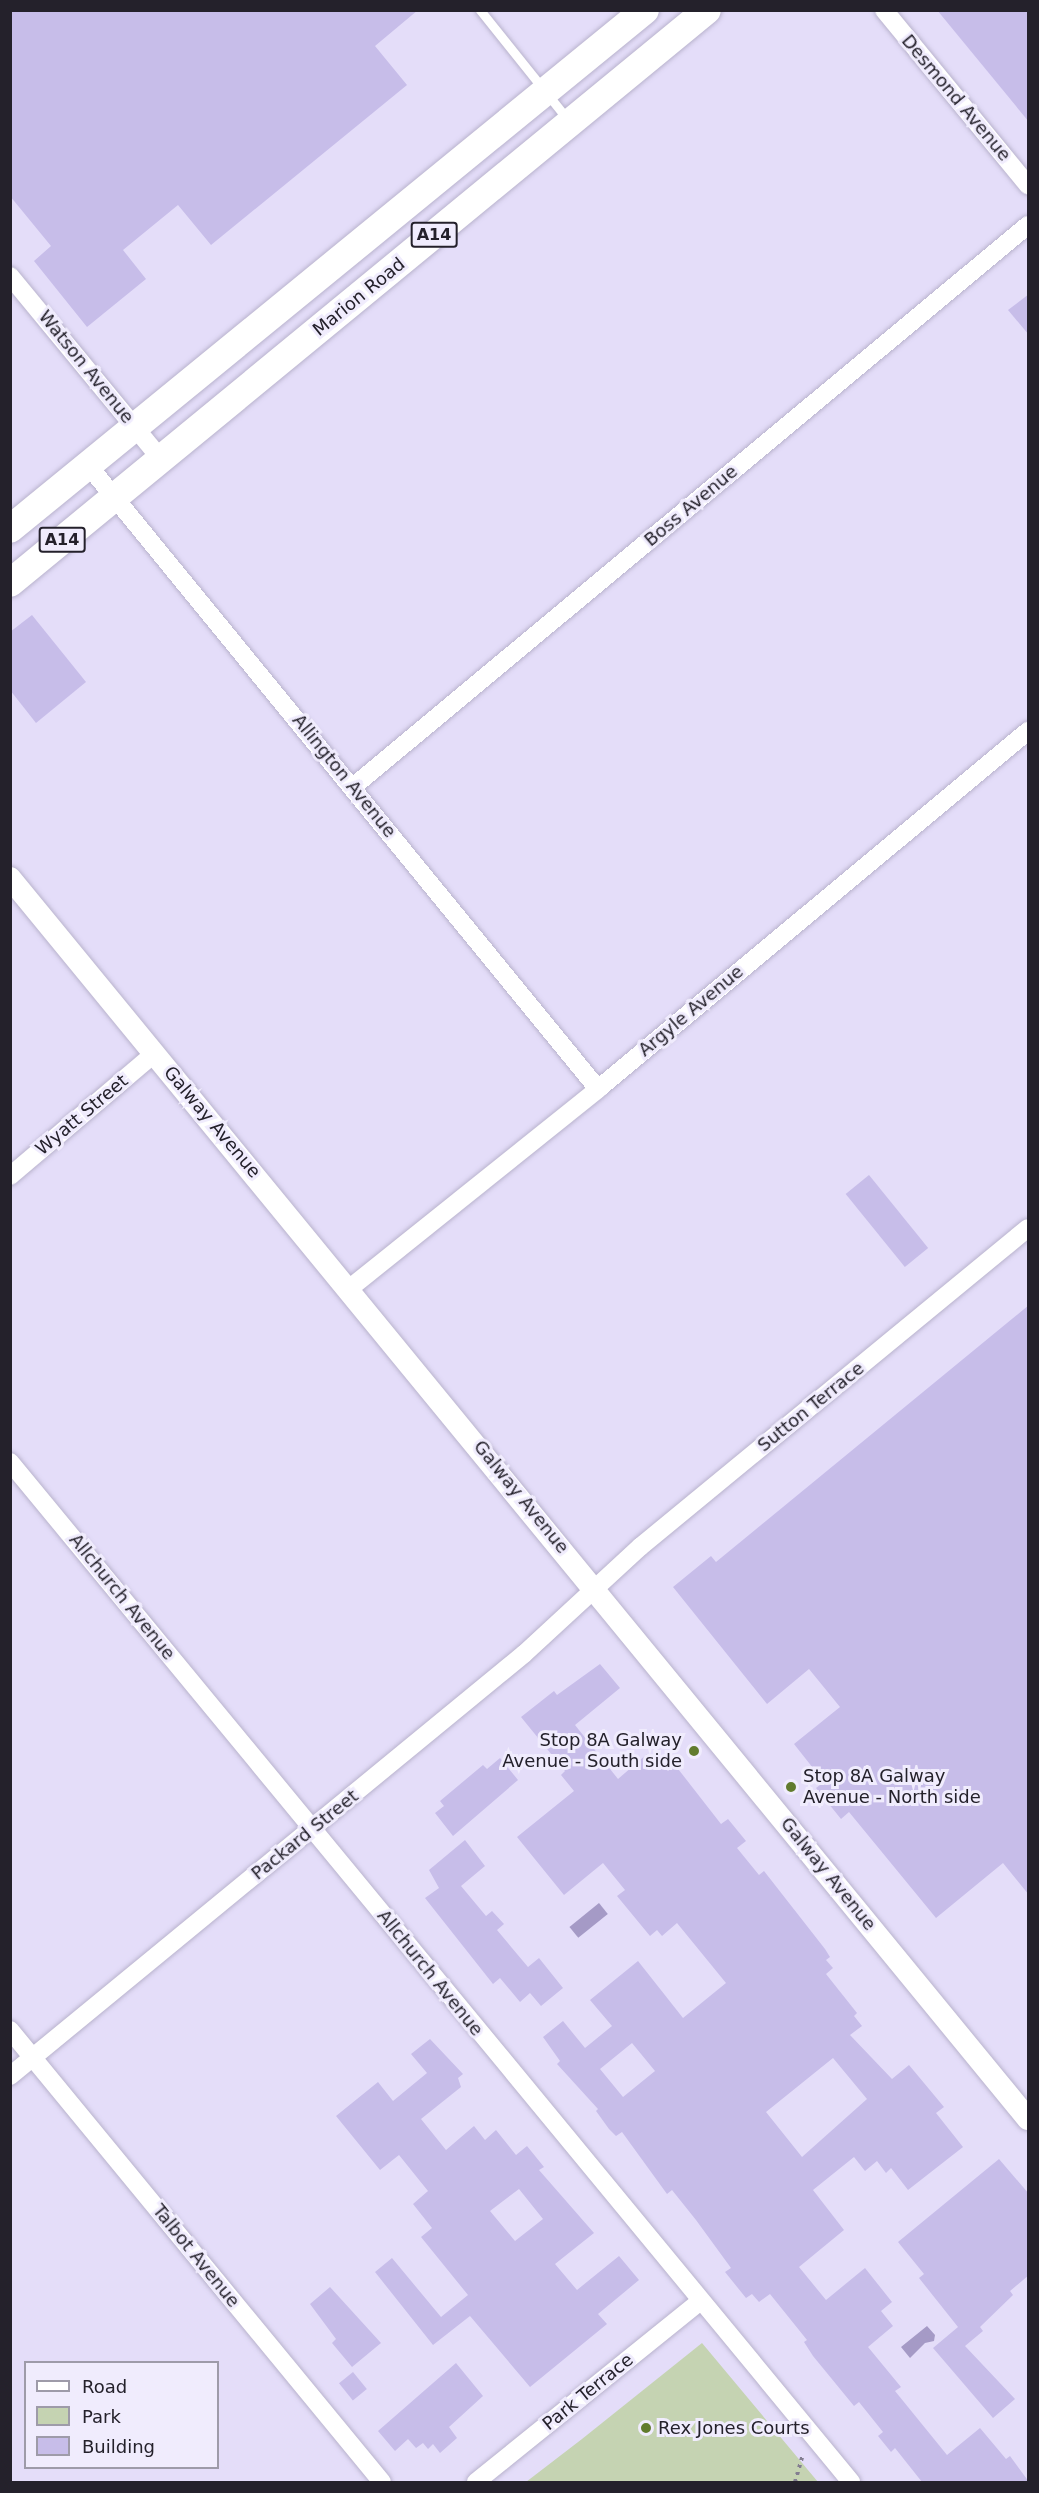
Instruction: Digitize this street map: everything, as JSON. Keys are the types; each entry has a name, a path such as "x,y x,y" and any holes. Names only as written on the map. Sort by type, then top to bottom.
{"main road":[{"name":"A14","path":"10,529 645,10"},
{"name":"Marion Road","path":"10,583 707,10"}],"street":[{"name":"Desmond Avenue","path":"884,10 1029,185"},
{"name":"Boss Avenue","path":"354,786 1029,225"},
{"name":"Watson Avenue","path":"10,276 161,459"},
{"name":"Allington Avenue","path":"88,465 354,786 598,1089"},
{"name":"Argyle Avenue","path":"350,1288 598,1089 1029,731"},
{"name":"Galway Avenue","path":"10,878 350,1288 1029,2119"},
{"name":"Wyatt Street","path":"10,1176 154,1054"},
{"name":"Sutton Terrace","path":"596,1589 640,1547 1029,1228"},
{"name":"Allchurch Avenue","path":"10,1462 851,2482"},
{"name":"Packard Street","path":"10,2076 524,1654 596,1589"},
{"name":"Talbot Avenue","path":"10,2030 382,2482"},
{"name":"Park Terrace","path":"476,2482 700,2301"}],"lane":[{"path":"480,10 570,122"}],"path":[{"path":"795,2482 802,2457"}],"green space":[{"path":"702,2343 818,2482 526,2482 582,2439"}],"shaded area":[{"path":"599,1903 608,1914 578,1938 569,1927"},
{"path":"927,2326 935,2335 934,2341 925,2343 910,2358 901,2347"}],"building":[{"path":"10,10 418,10 375,46 407,85 211,245 178,205 123,250 146,279 87,327 34,261 51,246 10,196"},
{"path":"937,10 1029,10 1029,122"},
{"path":"1029,294 1029,335 1008,310"},
{"path":"32,615 86,682 36,723 10,690 10,632"},
{"path":"869,1175 928,1248 905,1267 846,1194"},
{"path":"1029,1305 1029,1895 1003,1863 936,1918 849,1812 841,1819 816,1788 824,1782 794,1744 840,1707 809,1669 767,1704 673,1587 711,1556 716,1562"},
{"path":"600,1664 620,1688 575,1725 618,1779 647,1754 659,1769 663,1766 668,1771 675,1765 721,1824 728,1819 746,1841 737,1848 759,1875 764,1871 830,1957 826,1960 833,1968 826,1974 857,2013 854,2016 862,2026 850,2035 892,2079 909,2065 944,2107 936,2113 963,2147 908,2190 891,2168 886,2173 877,2161 865,2171 854,2157 813,2190 844,2230 799,2267 826,2300 865,2268 892,2302 881,2311 893,2326 868,2347 901,2387 895,2391 947,2455 980,2428 1006,2459 1010,2456 1029,2482 922,2482 895,2448 891,2452 878,2436 883,2432 859,2402 854,2406 813,2356 804,2342 807,2340 770,2294 759,2302 752,2294 746,2298 725,2272 731,2268 672,2190 667,2194 622,2132 616,2136 609,2129 596,2111 598,2109 557,2064 560,2061 543,2037 563,2021 585,2048 612,2026 590,2000 638,1961 683,2018 726,1983 677,1923 662,1936 657,1930 650,1936 617,1896 625,1890 603,1863 564,1895 517,1837 574,1791 561,1775 565,1771 521,1717 554,1691 557,1695","holes":["632,2043 655,2071 623,2097 600,2069","833,2058 867,2099 802,2157 766,2112"]},
{"path":"500,1758 518,1780 453,1836 435,1813 444,1806 440,1801 483,1765 487,1769"},
{"path":"465,1840 485,1866 461,1886 486,1916 492,1911 504,1924 497,1930 528,1967 539,1958 563,1988 541,2006 530,1993 520,2002 500,1978 493,1984 425,1898 439,1888 429,1870"},
{"path":"430,2039 463,2074 458,2078 461,2087 421,2119 446,2150 474,2126 485,2140 496,2130 516,2155 527,2146 544,2167 539,2170 594,2233 555,2264 577,2290 619,2256 639,2280 598,2314 607,2324 530,2387 470,2316 433,2345 375,2272 392,2258 441,2317 468,2295 421,2237 432,2228 413,2204 428,2191 399,2155 380,2170 336,2116 378,2082 393,2101 427,2073 411,2054","holes":["519,2189 543,2219 515,2241 490,2211"]},
{"path":"999,2159 1029,2194 1029,2275 1010,2291 1013,2295 980,2327 983,2331 965,2346 1015,2399 993,2418 933,2348 958,2327 919,2278 924,2274 898,2242"},
{"path":"330,2287 381,2343 352,2367 332,2343 336,2339 310,2304"},
{"path":"456,2363 483,2396 449,2427 457,2438 440,2453 433,2444 428,2449 423,2443 416,2448 408,2439 395,2451 378,2431"},
{"path":"353,2372 367,2389 353,2400 339,2383"}],"place":[{"name":"Stop 8A Galway Avenue - South side","path":"694,1751"},
{"name":"Stop 8A Galway Avenue - North side","path":"791,1787"},
{"name":"Rex Jones Courts","path":"646,2428"}]}
